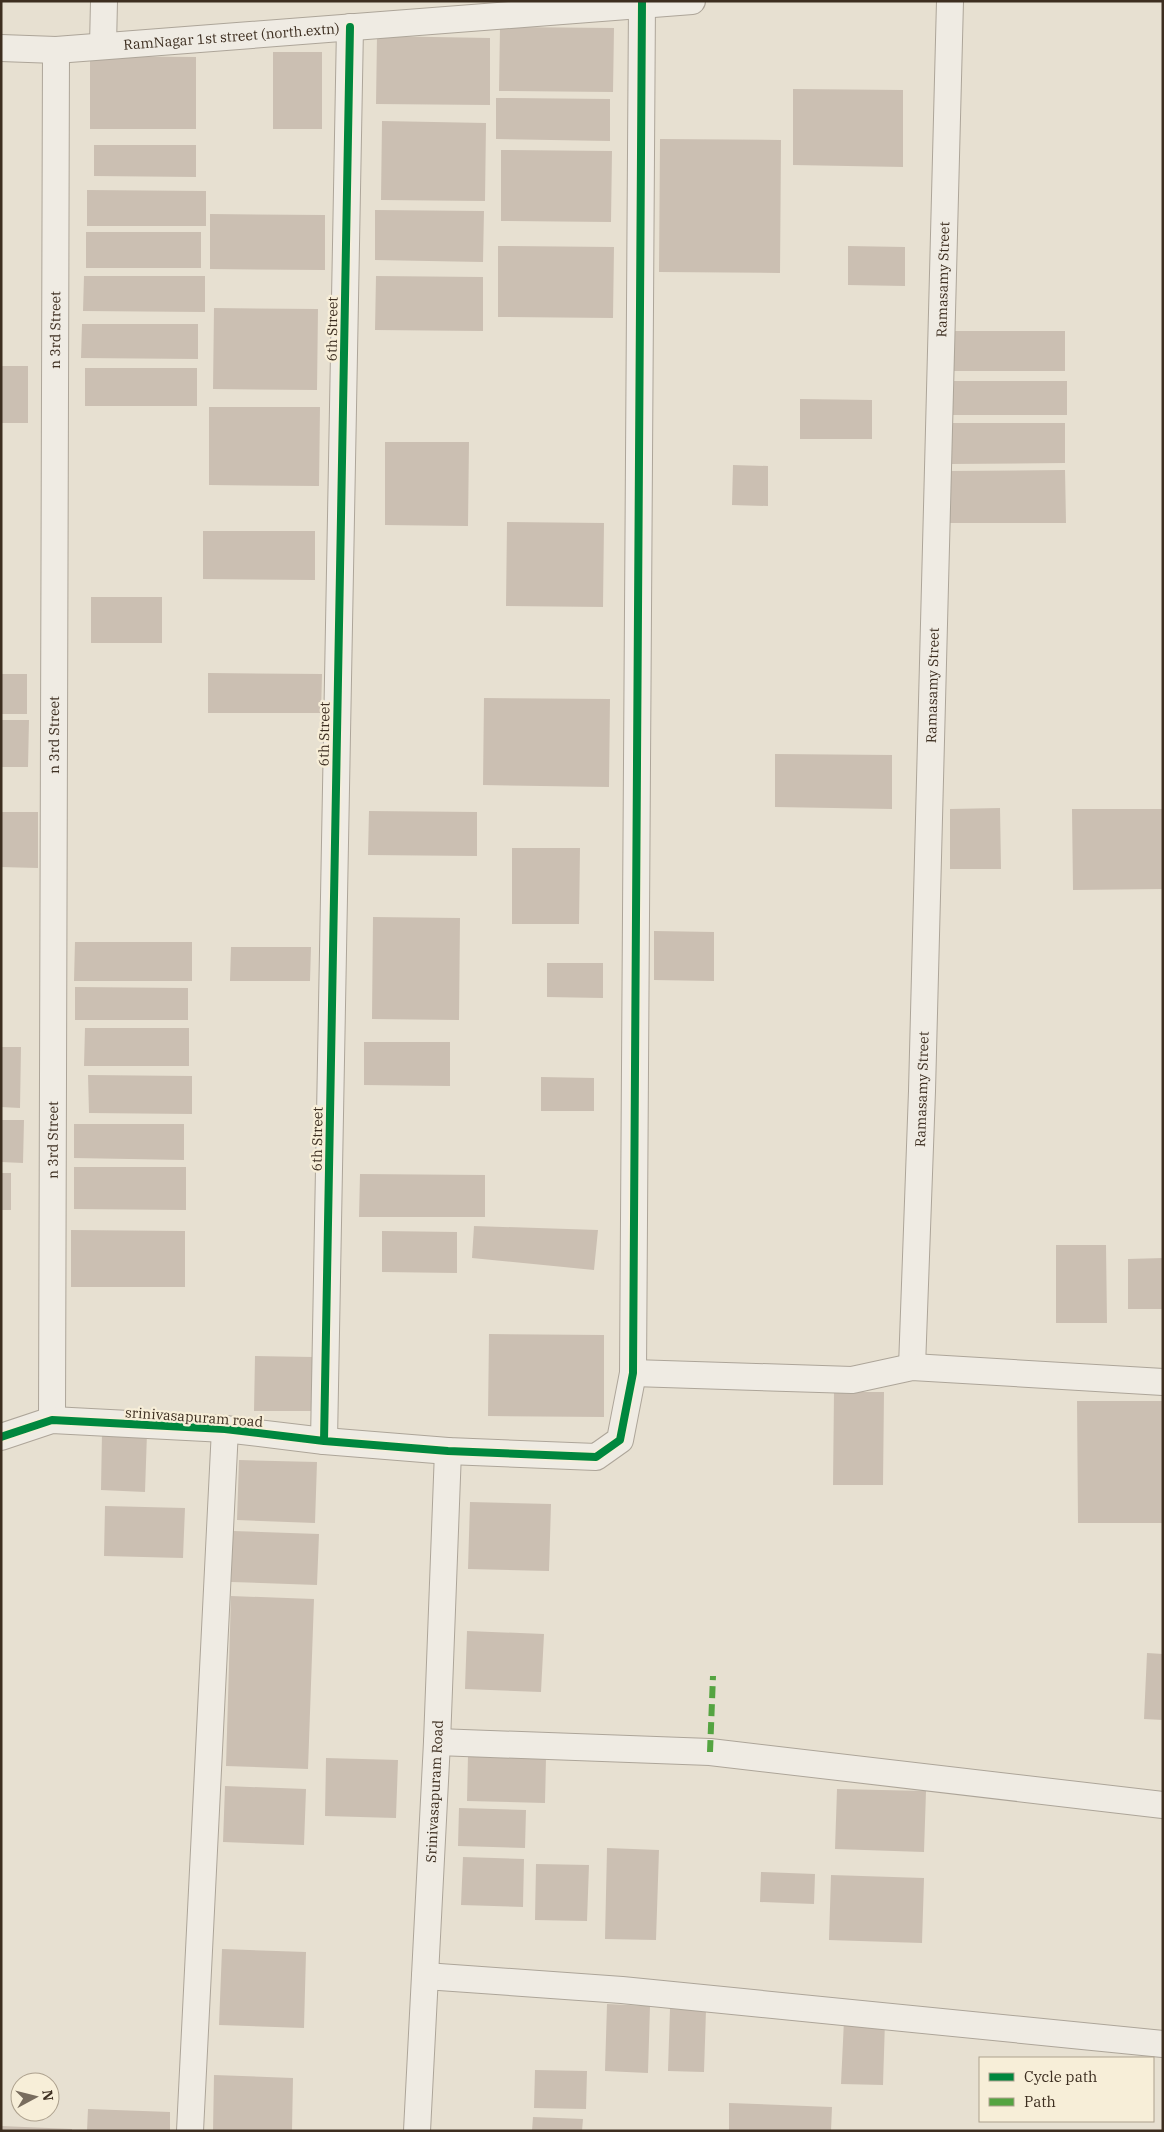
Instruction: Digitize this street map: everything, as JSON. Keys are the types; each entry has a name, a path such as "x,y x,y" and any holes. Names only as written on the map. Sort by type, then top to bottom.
{"street":[{"path":"103,46 104,1"},
{"name":"RamNagar 1st street (north.extn)","path":"1,48 56,50 350,27 406,12 692,1"},
{"name":"Ramasamy Street","path":"912,1367 922,1091 950,1"},
{"name":"srinivasapuram road","path":"1,1437 52,1420 225,1429 324,1441 448,1451 596,1457 620,1440 633,1373 642,3"},
{"name":"6th Street","path":"324,1441 350,27"},
{"name":"n 3rd Street","path":"52,1420 56,50"},
{"path":"633,1373 852,1380 912,1367 1163,1382"},
{"path":"190,2131 225,1429"},
{"name":"Srinivasapuram Road","path":"418,2131 437,1742 448,1451"},
{"path":"437,1742 710,1752 1163,1805"},
{"path":"426,1976 622,1990 1163,2044"}],"building":[{"path":"500,27 614,28 613,92 499,91"},
{"path":"377,36 490,38 490,105 376,104"},
{"path":"273,52 322,52 322,129 273,129"},
{"path":"90,56 196,57 196,129 90,129"},
{"path":"793,89 903,90 903,167 793,165"},
{"path":"496,98 610,99 610,141 496,139"},
{"path":"382,121 486,123 485,201 381,200"},
{"path":"660,139 781,140 780,273 659,272"},
{"path":"94,145 196,145 196,177 94,176"},
{"path":"501,150 612,151 611,222 501,221"},
{"path":"87,190 206,191 206,226 87,226"},
{"path":"375,210 484,211 483,262 375,260"},
{"path":"210,214 325,215 325,270 210,269"},
{"path":"86,232 201,232 201,268 86,268"},
{"path":"498,246 614,247 613,318 498,317"},
{"path":"848,246 905,247 905,286 848,285"},
{"path":"84,276 205,276 205,312 83,311"},
{"path":"376,276 483,277 483,331 375,330"},
{"path":"214,308 318,309 317,390 213,389"},
{"path":"82,324 198,324 198,359 81,358"},
{"path":"949,331 1065,331 1065,371 949,371"},
{"path":"1,366 28,366 28,423 1,423"},
{"path":"85,368 197,368 197,406 85,406"},
{"path":"949,381 1067,381 1067,415 949,415"},
{"path":"800,399 872,400 872,439 800,439"},
{"path":"209,407 320,407 319,486 209,485"},
{"path":"950,423 1065,423 1065,463 950,464"},
{"path":"385,442 469,442 468,526 385,525"},
{"path":"733,465 768,466 768,506 732,505"},
{"path":"1065,470 1066,523 948,523 948,471"},
{"path":"507,522 604,523 603,607 506,606"},
{"path":"203,531 315,531 315,580 203,579"},
{"path":"91,597 162,597 162,643 91,643"},
{"path":"208,673 322,674 321,713 208,713"},
{"path":"1,674 27,674 27,714 1,714"},
{"path":"484,698 610,699 609,787 483,785"},
{"path":"1,720 29,720 28,767 1,767"},
{"path":"775,754 892,755 892,809 775,807"},
{"path":"1000,808 1001,869 950,869 950,809"},
{"path":"1072,809 1163,809 1163,889 1073,890"},
{"path":"369,811 477,812 477,856 368,855"},
{"path":"1,812 38,812 38,868 1,867"},
{"path":"512,848 580,848 579,924 512,924"},
{"path":"373,917 460,918 459,1020 372,1019"},
{"path":"654,931 714,932 714,981 654,980"},
{"path":"75,942 192,942 192,981 74,981"},
{"path":"231,947 311,947 310,981 230,981"},
{"path":"547,963 603,963 603,998 547,997"},
{"path":"75,987 188,988 188,1020 75,1020"},
{"path":"85,1028 189,1028 189,1066 84,1066"},
{"path":"364,1042 450,1042 450,1086 364,1085"},
{"path":"1,1047 21,1047 20,1108 1,1107"},
{"path":"88,1075 192,1076 192,1114 89,1113"},
{"path":"541,1077 594,1078 594,1111 541,1111"},
{"path":"1,1120 24,1120 23,1163 1,1162"},
{"path":"74,1124 184,1124 184,1160 74,1158"},
{"path":"74,1167 186,1167 186,1210 74,1209"},
{"path":"1,1173 11,1173 11,1210 1,1210"},
{"path":"360,1174 485,1175 485,1217 359,1217"},
{"path":"474,1226 598,1230 594,1270 472,1258"},
{"path":"71,1230 185,1231 185,1287 71,1287"},
{"path":"382,1231 457,1232 457,1273 382,1272"},
{"path":"1056,1245 1106,1245 1107,1323 1056,1323"},
{"path":"1163,1258 1163,1309 1128,1309 1128,1259"},
{"path":"489,1334 604,1335 604,1417 488,1416"},
{"path":"255,1356 313,1357 313,1411 254,1411"},
{"path":"834,1392 884,1392 883,1485 833,1485"},
{"path":"1077,1401 1162,1401 1162,1523 1078,1523"},
{"path":"102,1432 147,1433 145,1492 101,1490"},
{"path":"239,1460 317,1462 315,1523 237,1520"},
{"path":"470,1502 551,1504 549,1571 468,1569"},
{"path":"105,1506 185,1508 183,1558 104,1556"},
{"path":"233,1531 319,1534 317,1585 231,1582"},
{"path":"231,1596 314,1599 308,1769 226,1766"},
{"path":"467,1631 544,1634 541,1692 465,1689"},
{"path":"1147,1653 1163,1654 1163,1720 1144,1719"},
{"path":"468,1755 546,1758 545,1803 467,1801"},
{"path":"326,1758 398,1760 396,1818 325,1816"},
{"path":"225,1786 306,1789 304,1845 223,1842"},
{"path":"837,1789 926,1791 924,1852 835,1849"},
{"path":"459,1808 526,1810 525,1848 458,1846"},
{"path":"607,1848 659,1850 656,1940 605,1939"},
{"path":"463,1857 524,1859 523,1907 461,1905"},
{"path":"536,1864 589,1865 587,1921 535,1920"},
{"path":"761,1872 815,1874 814,1904 760,1902"},
{"path":"831,1875 924,1878 922,1943 829,1940"},
{"path":"222,1949 306,1952 304,2028 219,2025"},
{"path":"607,2004 650,2006 648,2073 605,2071"},
{"path":"670,2009 706,2010 704,2072 668,2071"},
{"path":"844,2020 885,2021 883,2085 841,2084"},
{"path":"535,2070 587,2071 586,2109 534,2108"},
{"path":"214,2075 293,2078 292,2131 213,2131"},
{"path":"729,2103 832,2107 831,2131 729,2131"},
{"path":"88,2109 170,2112 170,2131 87,2131"},
{"path":"533,2117 583,2119 582,2131 532,2131"},
{"path":"1,2126 72,2129 72,2131 1,2131"}],"marked path":[{"path":"710,1752 713,1676"}],"cycle path":[{"path":"1,1437 52,1420 225,1429 324,1441 448,1451 596,1457 620,1440 633,1373 642,1"},
{"path":"324,1441 350,27"}]}
